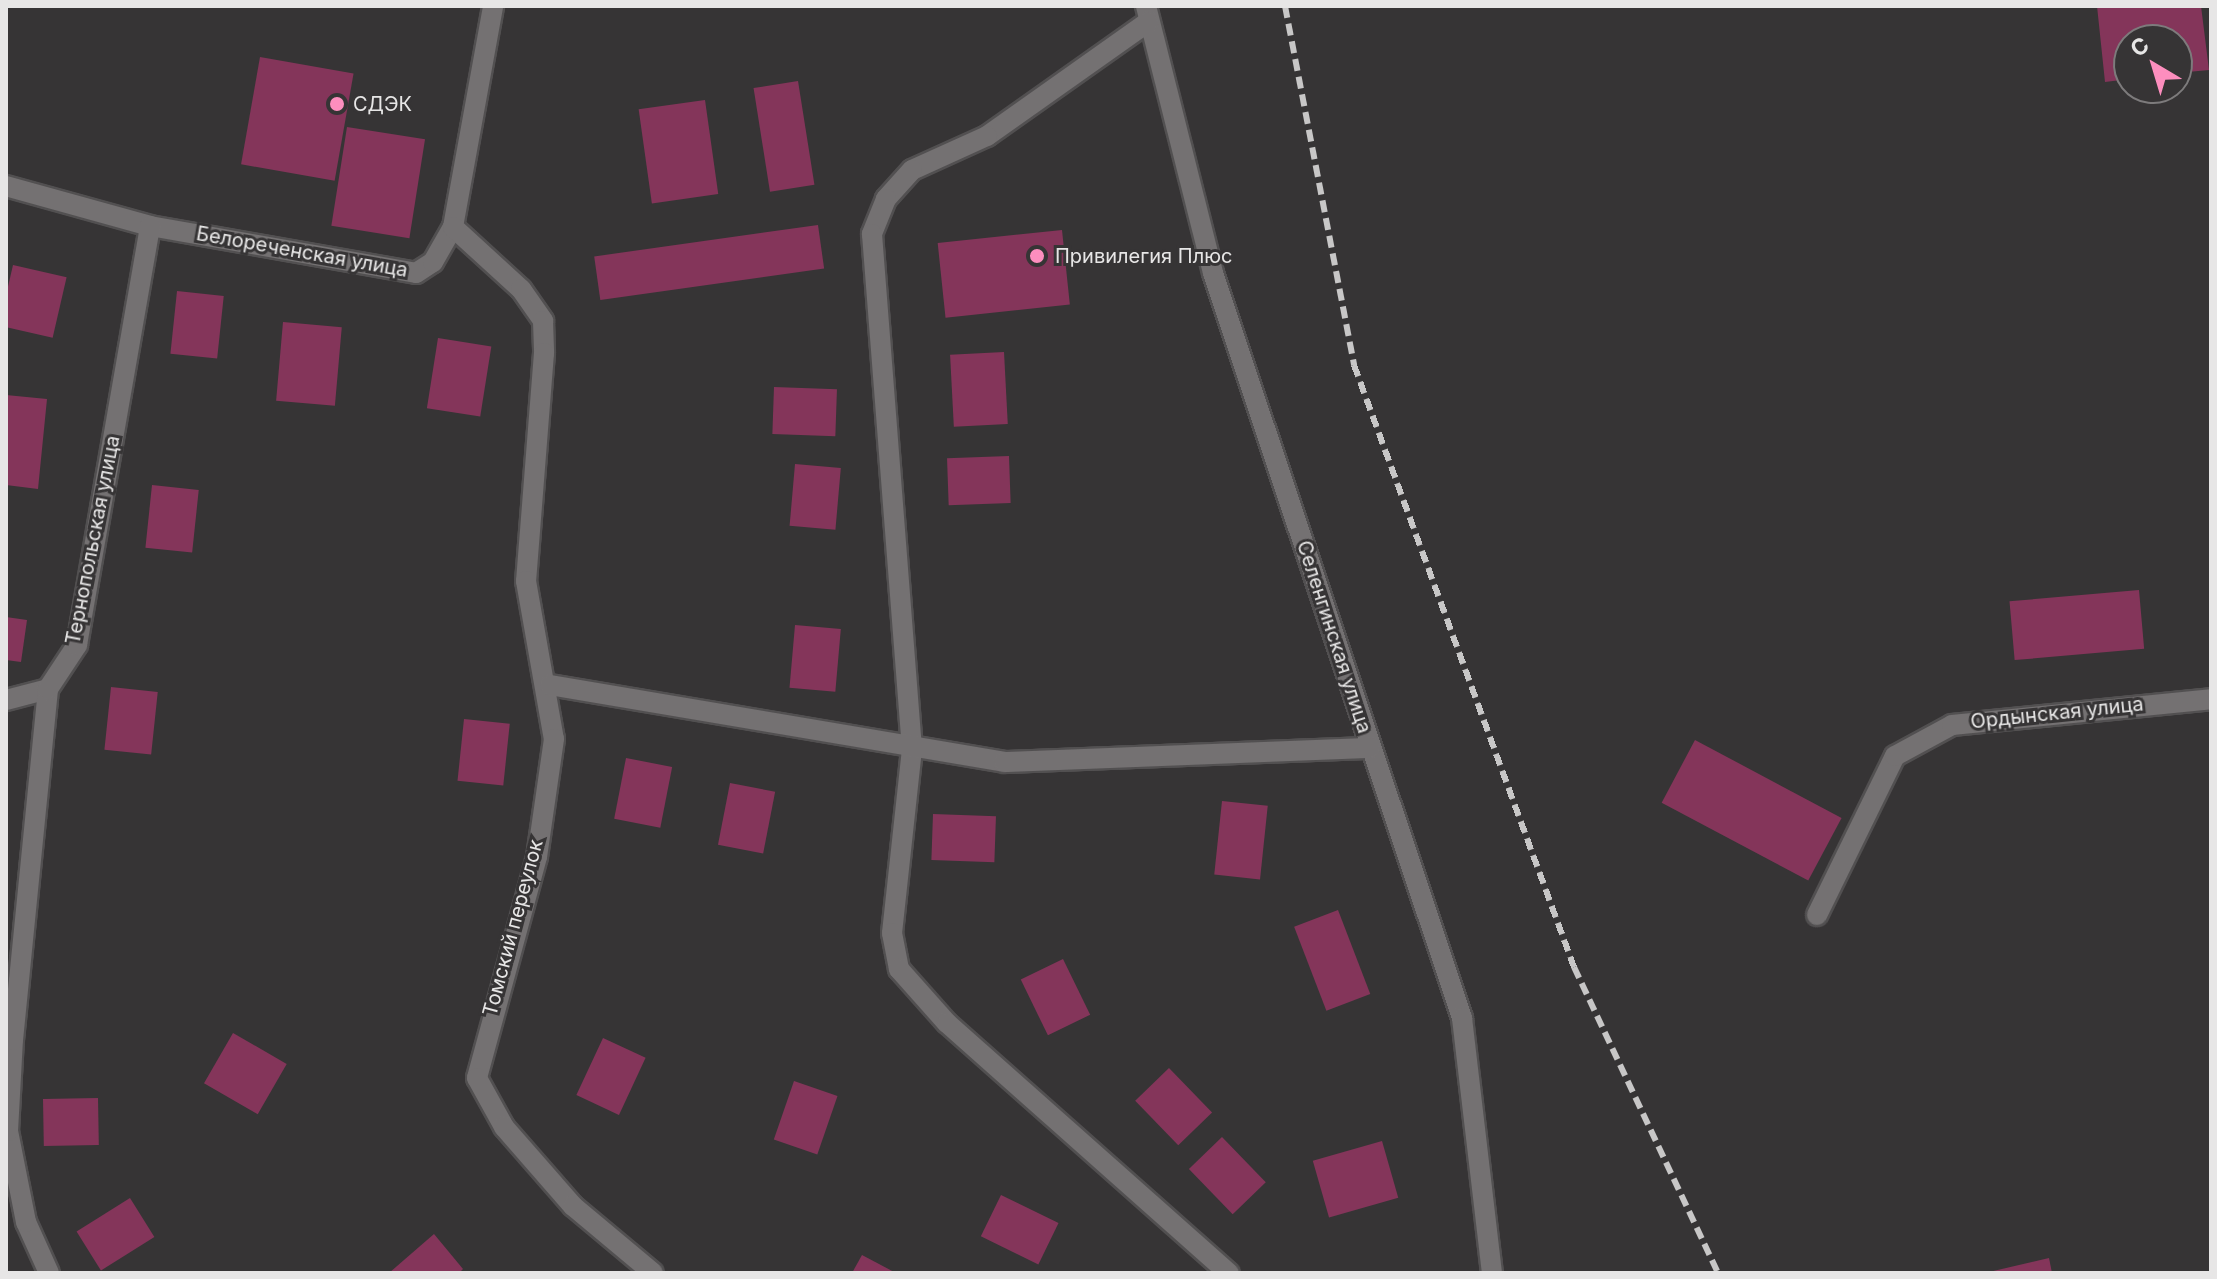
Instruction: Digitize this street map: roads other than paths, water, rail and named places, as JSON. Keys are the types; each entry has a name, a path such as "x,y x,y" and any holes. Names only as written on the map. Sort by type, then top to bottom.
{"street":[{"name":"Белореченская улица","path":"6,186 150,226 416,273 433,262 453,227 493,6"},
{"name":"Селенгинская улица","path":"1147,14 1213,273 1462,1018 1492,1273"},
{"path":"1147,14 987,136 912,170 886,199 872,234 912,749 892,933 899,969 947,1023 1229,1273"},
{"name":"Тернопольская улица","path":"49,1273 26,1222 8,1131 48,689 77,645 150,226"},
{"name":"Томский переулок","path":"453,227 521,289 543,321 526,581 550,685 554,739 537,857 477,1078 504,1127 573,1206 653,1273"},
{"path":"550,685 912,749 1004,762 1370,748"},
{"path":"6,700 48,689"},
{"name":"Ордынская улица","path":"1817,915 1895,756 1952,725 2211,699"}],"railway":[{"path":"1285,6 1354,365 1574,967 1718,1273"}],"place":[{"name":"СДЭК","path":"337,104"},
{"name":"Привилегия Плюс","path":"1037,256"}]}
